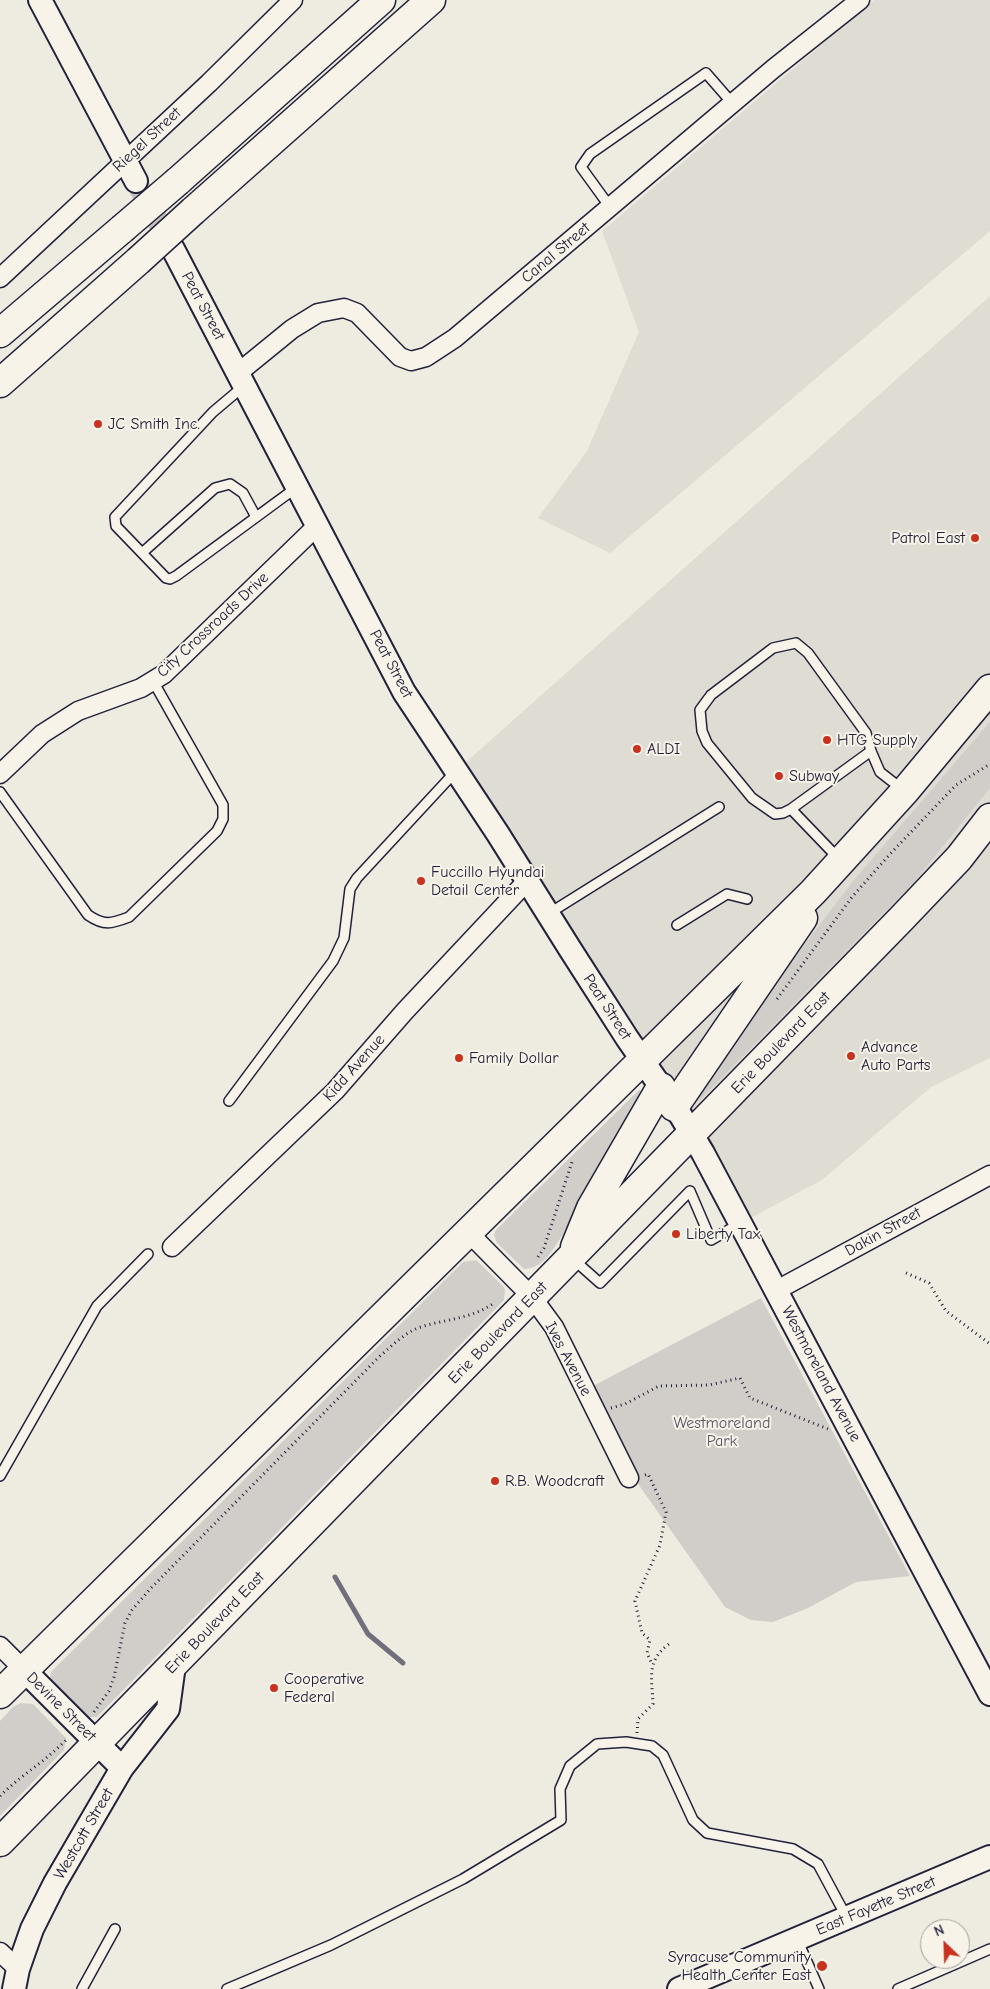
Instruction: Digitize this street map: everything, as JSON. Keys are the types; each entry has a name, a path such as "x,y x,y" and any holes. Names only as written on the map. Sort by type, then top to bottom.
{"main road":[{"path":"0,333 178,181 381,0"},
{"path":"0,383 432,0"},
{"path":"0,1694 813,892 905,792 990,689"},
{"name":"Erie Boulevard East","path":"0,1842 921,898 959,858 990,818"},
{"path":"571,1257 590,1208 668,1097 841,861"}],"street":[{"path":"40,0 136,181"},
{"name":"Riegel Street","path":"0,278 209,83 293,0"},
{"name":"Canal Street","path":"242,379 292,329 318,313 344,308 357,313 400,357 410,361 426,357 455,338 773,69 860,0"},
{"name":"Peat Street","path":"173,250 404,692 642,1060"},
{"name":"City Crossroads Drive","path":"0,774 42,734 78,710 141,688 164,674 318,525"},
{"name":"Kidd Avenue","path":"172,1246 335,1092 405,1011 527,881"},
{"name":"Westmoreland Avenue","path":"642,1060 692,1134 741,1223 990,1694"},
{"name":"Dakin Street","path":"777,1290 990,1175"},
{"name":"Ives Avenue","path":"468,1232 532,1297 554,1327 629,1478"},
{"name":"Devine Street","path":"0,1646 122,1768"},
{"name":"Westcott Street","path":"18,1983 32,1929 55,1883 122,1768 168,1709 174,1665"},
{"name":"East Fayette Street","path":"679,1989 990,1857"},
{"name":"Westcott Street","path":"0,1952 18,1983"}],"lane":[{"path":"610,207 582,167 590,154 706,73 733,104"},
{"path":"242,379 115,517 116,526 166,578 170,578 176,576 298,487"},
{"path":"142,553 215,488 224,484 230,484 243,493 256,517"},
{"path":"871,752 791,809 784,813 775,814 752,798 707,743 702,731 700,710 710,695 773,648 796,643 808,653 866,732 871,752 880,772 905,792"},
{"path":"0,792 88,915 99,922 113,923 129,917 217,831 223,819 223,805 152,681"},
{"path":"229,1101 333,962 344,938 350,889 357,878 456,771"},
{"path":"548,914 719,807"},
{"path":"791,809 841,861"},
{"path":"677,925 727,894 747,899"},
{"path":"571,1257 600,1283 690,1191 711,1240 741,1223"},
{"path":"0,1476 97,1306 148,1254"},
{"path":"227,1989 331,1945 463,1879 561,1820 560,1790 570,1766 597,1744 626,1742 652,1746 663,1755 693,1820 707,1833 793,1849 818,1864 847,1918"},
{"path":"82,1989 115,1929"},
{"path":"797,1939 819,1989"},
{"path":"898,1989 990,1949"}],"path":[{"path":"830,926 870,876 939,800 956,785 990,764"},
{"path":"535,1260 544,1248 574,1156"},
{"path":"906,1273 929,1283 946,1311 990,1344"},
{"path":"91,1715 103,1700 114,1677 125,1623 132,1610 151,1588 402,1336 423,1326 472,1315 494,1303"},
{"path":"596,1413 624,1404 659,1386 709,1385 740,1378 750,1398 815,1425 828,1430 846,1421"},
{"path":"629,1478 648,1474 666,1512 660,1545 634,1601 642,1634 650,1640 648,1653 652,1664 653,1704 638,1719 637,1744"},
{"path":"652,1664 659,1651 669,1644"},
{"path":"0,1796 25,1773 68,1739"}],"shaded area":[{"path":"874,0 990,0 990,231 610,553 538,518 587,451 639,332 602,231"},
{"path":"990,296 990,1058 931,1087 822,1180 741,1223 456,771"}],"green space":[{"path":"990,722 990,788 914,882 699,1101 694,1099 695,1087 854,880"},
{"path":"639,1090 642,1092 643,1100 565,1231 543,1261 531,1268 524,1269 497,1243 494,1235 496,1230"},
{"path":"476,1260 503,1286 505,1290 504,1300 97,1717 86,1717 50,1680 51,1672 463,1262"},
{"name":"Westmoreland Park","path":"761,1298 910,1576 856,1582 808,1608 773,1622 751,1620 725,1607 636,1481 593,1386"},
{"path":"21,1703 33,1704 66,1738 64,1750 0,1816 0,1721 13,1707"}],"waterway":[{"path":"335,1577 368,1634 403,1663"}],"tunnel":[{"path":"136,181 173,249"}],"place":[{"name":"JC Smith Inc.","path":"98,424"},
{"name":"Patrol East","path":"975,538"},
{"name":"HTG Supply","path":"827,740"},
{"name":"ALDI","path":"637,749"},
{"name":"Subway","path":"779,776"},
{"name":"Fuccillo Hyundai Detail Center","path":"421,881"},
{"name":"Advance Auto Parts","path":"851,1056"},
{"name":"Family Dollar","path":"459,1058"},
{"name":"Liberty Tax","path":"676,1234"},
{"name":"R.B. Woodcraft","path":"495,1481"},
{"name":"Cooperative Federal","path":"274,1688"},
{"name":"Syracuse Community Health Center East","path":"822,1966"}]}
